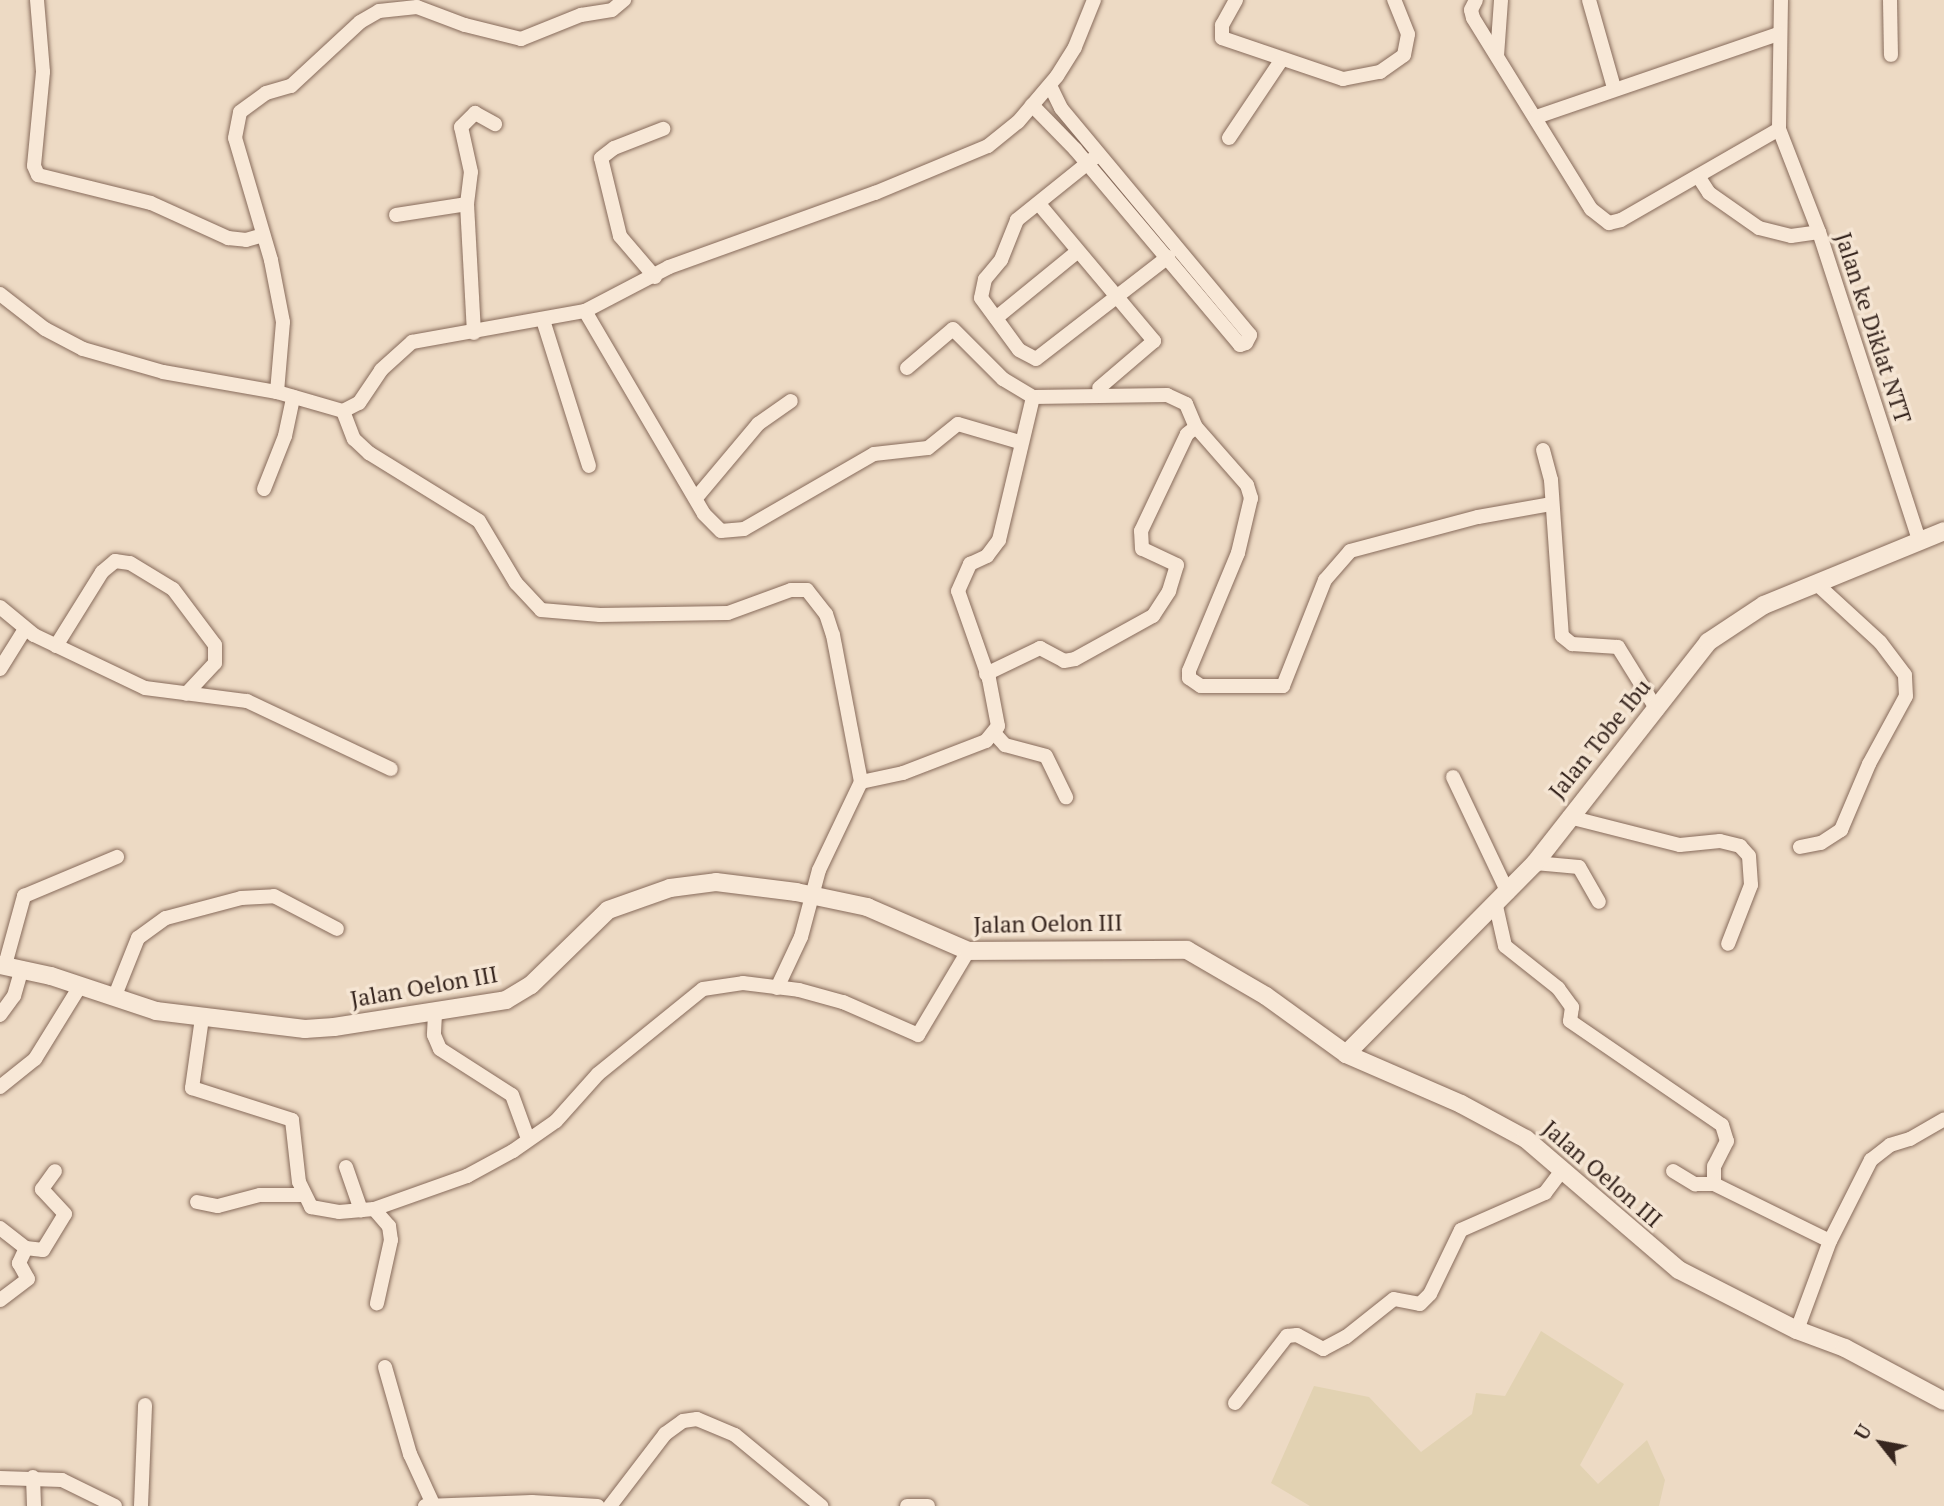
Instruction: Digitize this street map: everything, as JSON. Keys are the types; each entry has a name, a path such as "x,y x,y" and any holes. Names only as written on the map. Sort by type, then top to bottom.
{"street":[{"path":"37,0 43,72 34,166 38,175 151,203 228,239 246,240 263,234"},
{"path":"277,392 283,322 263,234 236,138 236,120 250,102 291,86 369,15 406,5 522,39 581,15 612,10 624,0"},
{"path":"0,294 45,329 83,349 163,372 277,392 343,411 359,403 381,370 412,342 585,311 685,261 972,155 988,146 1049,85 1076,47 1094,0"},
{"path":"1236,0 1222,25 1222,38 1335,78 1380,72 1409,48 1408,34 1394,0"},
{"path":"1476,0 1471,10 1497,56 1591,209 1609,223 1779,129"},
{"path":"1497,56 1501,0"},
{"path":"1589,0 1614,88"},
{"name":"Jalan ke Diklat NTT","path":"1781,0 1779,129 1819,232 1920,542"},
{"path":"1891,0 1891,55"},
{"path":"1536,117 1614,88 1779,34"},
{"path":"1229,138 1282,59"},
{"path":"1031,105 1173,253 1251,335 1246,343 1240,345 1173,253 1101,153 1061,108 1049,85"},
{"path":"474,333 467,204 471,172 461,127 475,113 495,124"},
{"path":"655,277 620,236 601,158 614,148 663,129"},
{"path":"1101,153 1017,220 1002,260 979,291 1019,350 1036,359 1173,253"},
{"path":"1698,176 1709,192 1759,228 1791,236 1819,232"},
{"path":"396,215 467,204"},
{"path":"1039,204 1154,341 1099,388"},
{"path":"996,318 1077,252"},
{"path":"585,311 715,528 730,532 768,517 874,454 928,448 958,424 1019,442"},
{"path":"543,320 589,466"},
{"path":"907,368 953,329 1003,379 1033,397 1167,395 1186,404 1196,427 1247,485 1251,498 1222,598 1189,671 1189,678 1200,686 1285,684 1325,580 1350,551 1478,517 1552,505"},
{"path":"264,489 285,436 293,397"},
{"path":"995,734 999,712 958,591 970,564 987,556 999,540 1018,473 1019,442 1033,397"},
{"path":"696,498 758,424 791,401"},
{"path":"343,411 354,439 369,453 479,521 516,583 541,610 600,615 729,613 790,590 807,590 826,614 833,635 861,782"},
{"path":"986,674 1040,648 1064,660 1074,659 1153,616 1169,591 1177,565 1142,549 1141,531 1187,434 1196,427"},
{"path":"1542,450 1552,505 1562,635 1572,644 1618,647 1635,667 1657,710"},
{"name":"Jalan Tobe Ibu","path":"1346,1054 1496,906 1535,863 1708,642 1764,605 1817,584 1882,553 1920,542 1944,531"},
{"path":"56,646 102,572 115,561 130,563 173,589 215,645 215,663 186,694"},
{"path":"1800,847 1821,844 1841,830 1868,764 1906,696 1905,675 1880,642 1817,584"},
{"path":"0,607 25,629 145,688 247,701 391,769"},
{"path":"0,669 25,629"},
{"path":"777,988 801,937 810,896 850,796 861,782 902,772 995,734"},
{"path":"995,734 1005,745 1046,756 1066,797"},
{"path":"1453,777 1508,892"},
{"path":"1569,817 1680,845 1720,841 1740,846 1749,856 1751,885 1728,944"},
{"path":"0,1015 14,996 9,966 24,896 117,857"},
{"path":"1535,863 1579,867 1598,902"},
{"name":"Jalan Oelon III","path":"9,966 156,1011 202,1018 305,1029 435,1014 491,1004 517,994 608,910 631,898 716,882 810,896 881,912 968,951 1187,950 1266,996 1346,1054 1485,1116 1526,1139 1563,1168 1665,1261 1797,1330 1845,1348 1944,1401"},
{"path":"114,998 138,939 166,918 241,898 274,896 337,929"},
{"path":"1496,906 1505,946 1558,988 1570,1003 1570,1021 1722,1125 1727,1141 1714,1166 1714,1184"},
{"path":"202,1018 191,1086 292,1120 302,1195 315,1208 367,1209 467,1176 556,1121 598,1074 703,989 743,983 843,1002 918,1035 968,951"},
{"path":"0,1087 35,1059 80,986"},
{"path":"435,1014 440,1049 512,1095 528,1139"},
{"path":"1797,1330 1830,1241 1871,1160 1891,1145 1944,1119"},
{"path":"345,1167 367,1209 389,1226 391,1240 377,1303"},
{"path":"1236,1403 1287,1336 1297,1335 1323,1349 1346,1337 1394,1299 1420,1304 1430,1294 1461,1230 1545,1194 1563,1168"},
{"path":"0,1228 26,1248 43,1250 65,1214 42,1189 55,1171"},
{"path":"1673,1171 1695,1184 1714,1184 1830,1241"},
{"path":"197,1202 218,1206 260,1195 302,1195"},
{"path":"0,1300 27,1282 19,1264 26,1248"},
{"path":"385,1367 410,1454 429,1505 598,1506"},
{"path":"141,1506 145,1405"},
{"path":"610,1506 665,1433 683,1421 696,1419 735,1435 821,1506"},
{"path":"0,1478 33,1477 74,1484 115,1506"},
{"path":"33,1477 34,1506"},
{"path":"907,1506 928,1506"}],"shaded area":[{"path":"1541,1331 1624,1384 1580,1465 1598,1484 1647,1440 1665,1480 1659,1506 1310,1506 1271,1483 1314,1386 1369,1397 1421,1452 1472,1414 1476,1393 1505,1396"}]}
